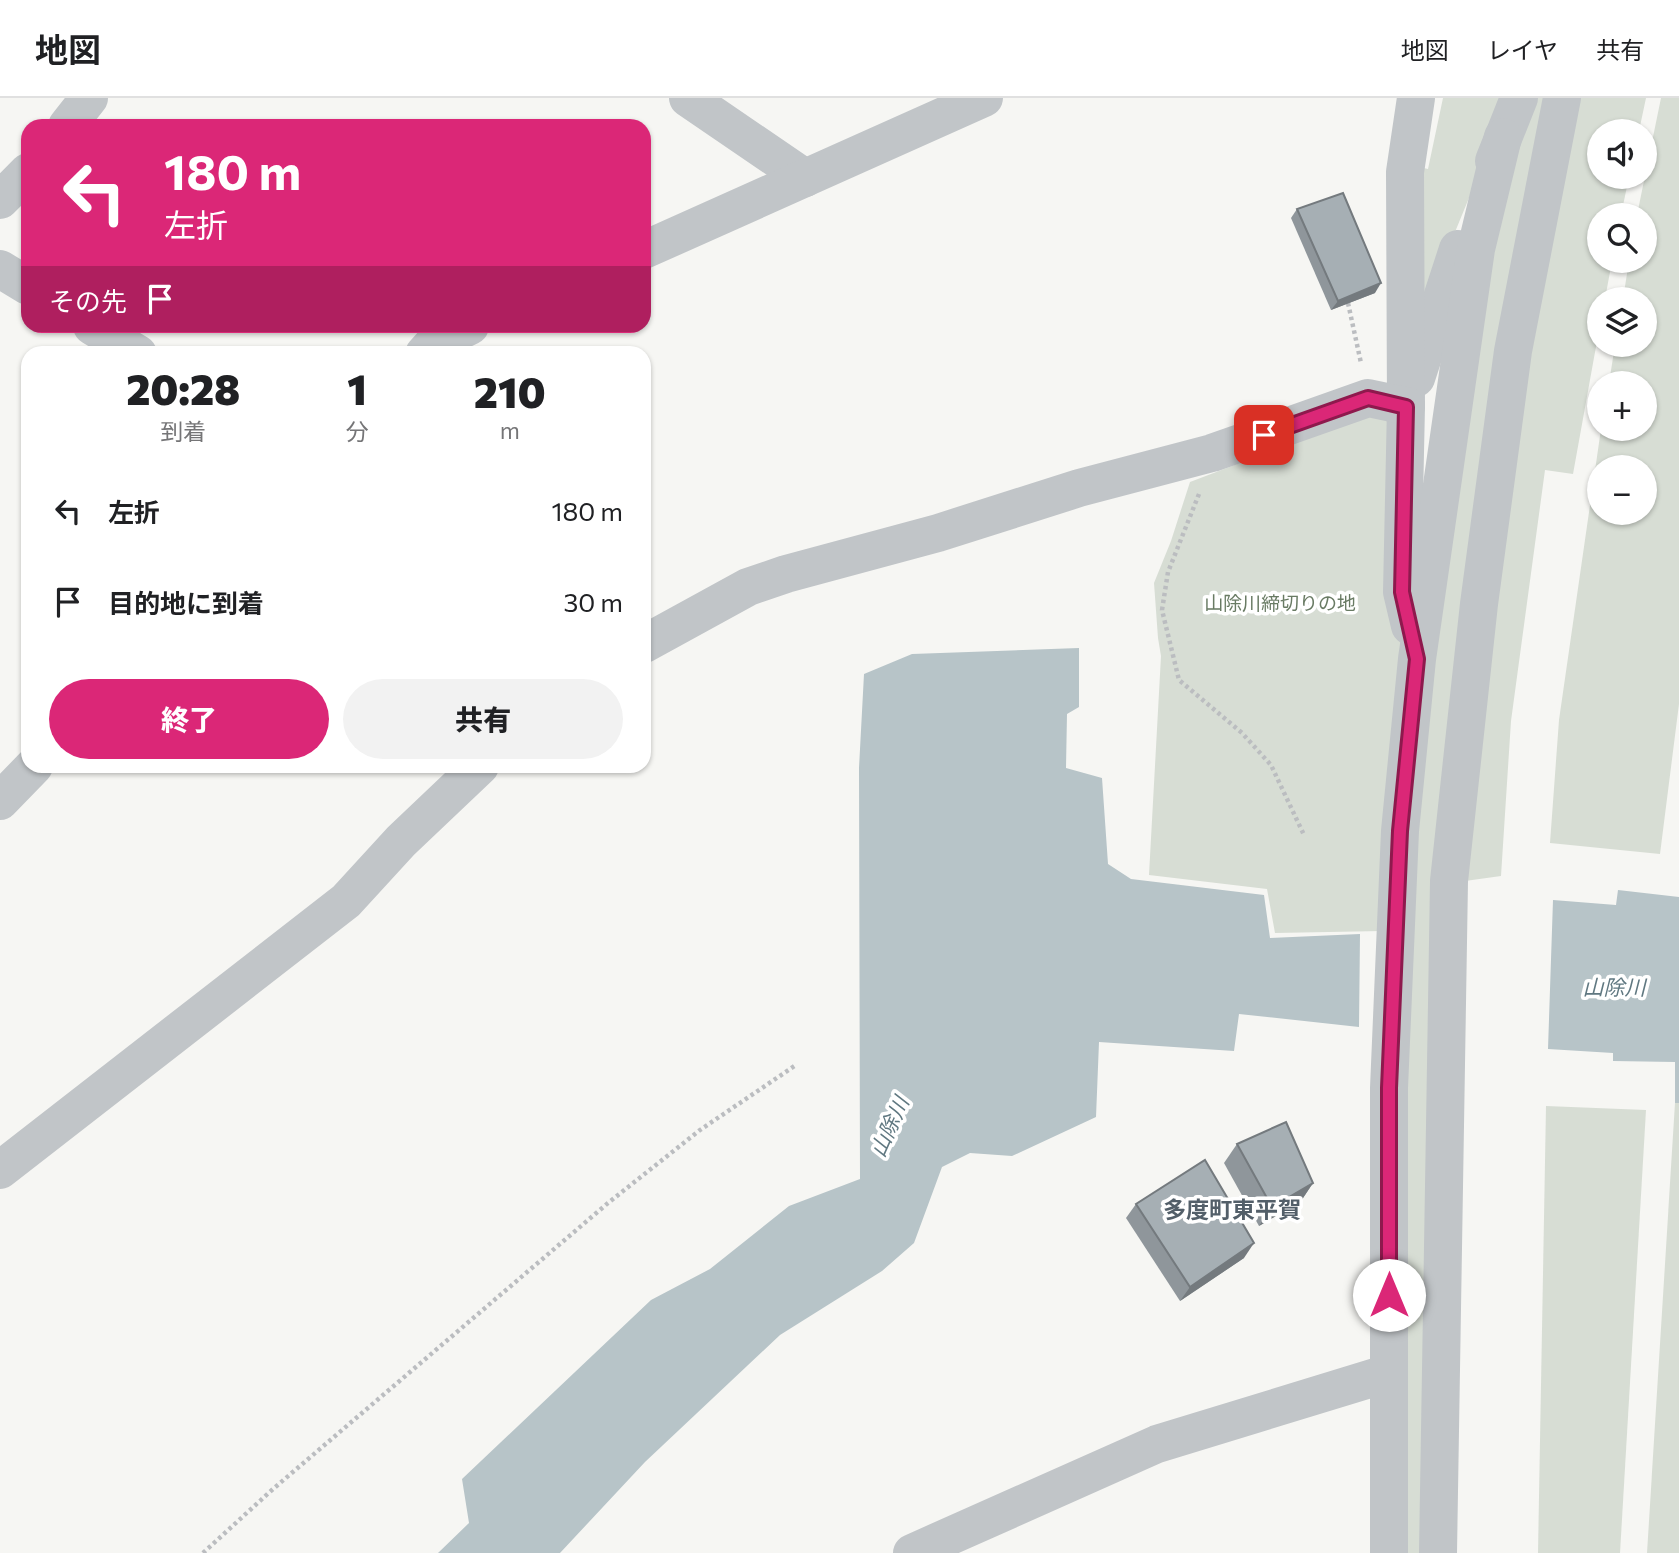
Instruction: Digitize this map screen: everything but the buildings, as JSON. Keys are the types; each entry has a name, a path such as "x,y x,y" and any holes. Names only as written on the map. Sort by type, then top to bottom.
{"street":[{"path":"72,119 89,98"},
{"path":"688,98 806,178"},
{"path":"651,247 984,98"},
{"path":"1416,98 1405,172 1406,407 1402,592 1417,659"},
{"path":"1406,407 1462,238 1519,98"},
{"path":"1438,1553 1449,881 1479,604 1513,351 1562,98"},
{"path":"1389,1553 1390,1075 1400,831 1417,659 1476,249 1503,137"},
{"path":"0,200 21,179"},
{"path":"0,269 21,282"},
{"path":"104,333 125,346"},
{"path":"430,346 455,333"},
{"path":"651,640 748,587 786,574 938,533 1079,488 1212,453 1368,398 1406,407"},
{"path":"0,1170 346,901 401,841 473,773"},
{"path":"912,1553 1157,1444 1389,1373"}],"path":[{"path":"1348,303 1368,398"},
{"path":"1212,453 1193,513 1168,572 1162,610 1167,633 1179,680 1242,733 1271,765 1304,835"},
{"path":"202,1553 273,1489 608,1203 700,1130 796,1065"}],"green space":[{"path":"1443,98 1510,98 1455,232 1418,343 1415,166 1428,169"},
{"path":"1528,98 1554,98 1469,600 1428,1553 1397,1553 1408,870 1483,259"},
{"path":"1577,98 1646,98 1642,119 1587,119 1587,189 1626,189 1624,203 1587,203 1587,273 1610,273 1607,287 1587,287 1587,357 1594,357 1592,371 1587,371 1587,396 1573,474 1545,470 1511,721 1501,876 1465,881 1525,361"},
{"path":"1661,98 1679,98 1679,704 1660,854 1550,843 1559,720 1587,525 1657,525 1657,455 1597,455 1599,441 1657,441 1657,371 1611,371 1613,357 1657,357 1657,287 1625,287 1627,273 1657,273 1657,203 1639,203 1642,189 1657,189 1657,119"},
{"name":"山除川締切りの地","path":"1382,409 1393,414 1408,564 1382,931 1275,933 1267,889 1149,875 1161,656 1154,583 1190,482"},
{"path":"1675,1103 1679,1103 1679,1553 1647,1553"},
{"path":"1546,1106 1646,1110 1620,1553 1538,1553"}],"water":[{"name":"山除川","path":"1079,648 1079,707 1067,714 1066,768 1102,778 1108,864 1131,879 1264,895 1270,938 1360,934 1359,1027 1239,1014 1234,1051 1099,1042 1096,1117 1012,1156 970,1153 942,1167 914,1243 882,1271 780,1335 645,1462 560,1553 438,1553 469,1523 462,1479 651,1300 710,1269 789,1206 860,1179 859,768 864,674 912,654"},
{"name":"山除川","path":"1618,890 1679,897 1679,1103 1675,1103 1675,1062 1613,1061 1613,1053 1548,1049 1553,900 1616,905"}],"district":[{"name":"多度町東平賀","path":"1232,1210"}],"route":[{"path":"1264,435 1368,398 1406,407 1402,592 1417,659 1400,831 1389,1088 1389,1295"}]}
